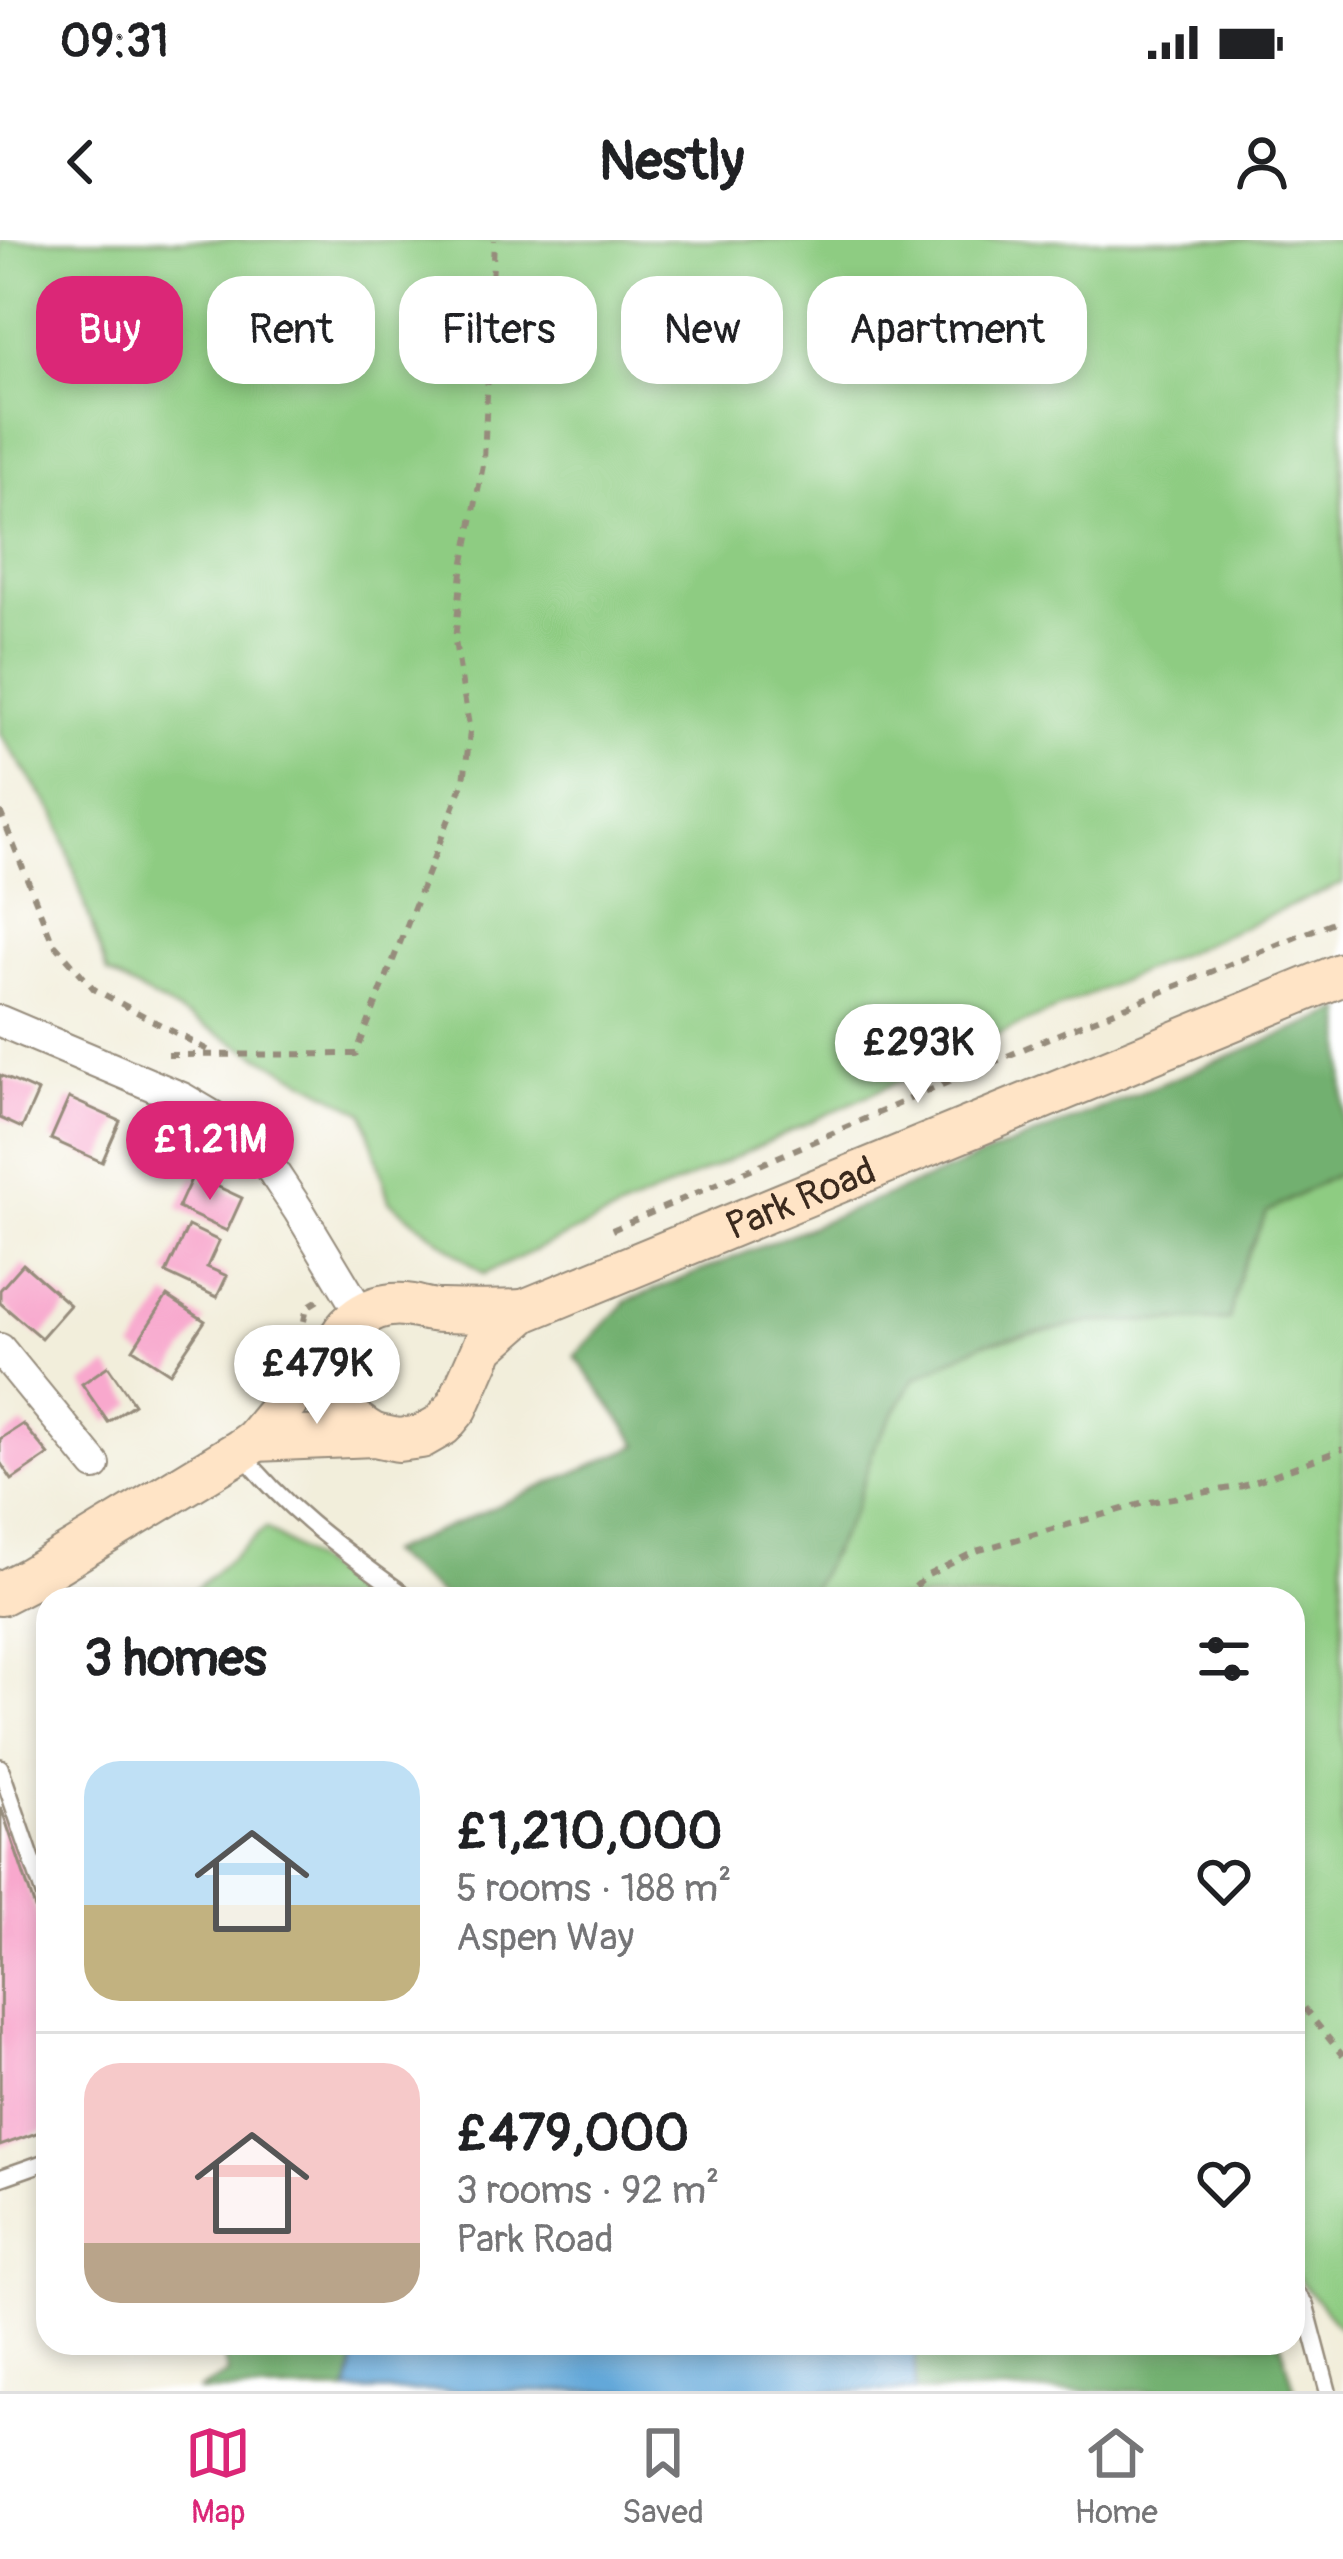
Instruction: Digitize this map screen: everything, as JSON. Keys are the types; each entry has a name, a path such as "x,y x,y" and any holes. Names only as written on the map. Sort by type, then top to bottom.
{"main road":[{"name":"Park Road","path":"248,1445 421,1437 442,1425 457,1407 484,1346 524,1311 1343,974"},
{"name":"Park Road","path":"0,1594 248,1445 295,1391 331,1364 337,1343 361,1314 386,1305 428,1311 524,1311"},
{"path":"428,1311 458,1339 466,1362 465,1385"},
{"path":"331,1364 339,1405 354,1424 374,1436"}],"street":[{"path":"0,1021 182,1098 226,1124 264,1158 361,1314"},
{"path":"0,1349 94,1466"}],"lane":[{"path":"248,1445 265,1483 304,1520 394,1587"},
{"path":"0,1767 36,1871"},
{"path":"0,2178 36,2165"},
{"path":"1305,2304 1328,2391"}],"path":[{"path":"148,1055 356,1054 464,781 470,733 454,641 484,460 494,240"},
{"path":"0,811 52,941 94,989 216,1054"},
{"path":"609,1231 1044,1040 1343,918"},
{"path":"915,1587 928,1575 976,1551 1144,1503 1243,1486 1343,1449"},
{"path":"1305,2009 1343,2056"}],"green space":[{"path":"0,240 1343,240 1343,883 1004,1032 484,1274 389,1201 364,1113 107,973 56,815 0,734"},
{"path":"1343,1010 1343,1171 1267,1212 1241,1269 1229,1320 1093,1322 984,1343 914,1379 874,1447 855,1508 813,1587 431,1587 387,1553 639,1445 575,1356 627,1301"},
{"path":"1343,1171 1343,2331 1305,2287 1305,1587 813,1587 855,1508 874,1447 914,1379 984,1343 1094,1322 1229,1320 1241,1269 1267,1212"},
{"path":"266,1528 350,1587 198,1587"},
{"path":"223,2355 355,2355 348,2391 197,2391 228,2374"},
{"path":"916,2355 1284,2355 1295,2391 915,2391"}],"water":[{"path":"355,2355 916,2355 915,2391 348,2391"}],"building":[{"path":"0,1075 38,1092 22,1128 0,1118"},
{"path":"69,1098 120,1121 102,1162 51,1139"},
{"path":"193,1175 242,1198 227,1231 178,1208"},
{"path":"188,1226 219,1241 207,1267 227,1276 217,1297 166,1273"},
{"path":"23,1264 70,1305 41,1338 0,1303 0,1290"},
{"path":"167,1296 205,1321 170,1373 133,1349"},
{"path":"108,1366 134,1404 108,1422 82,1384"},
{"path":"23,1424 49,1455 12,1480 0,1462 0,1439"},
{"path":"1,1807 36,1911 36,2133 0,2146"}]}
